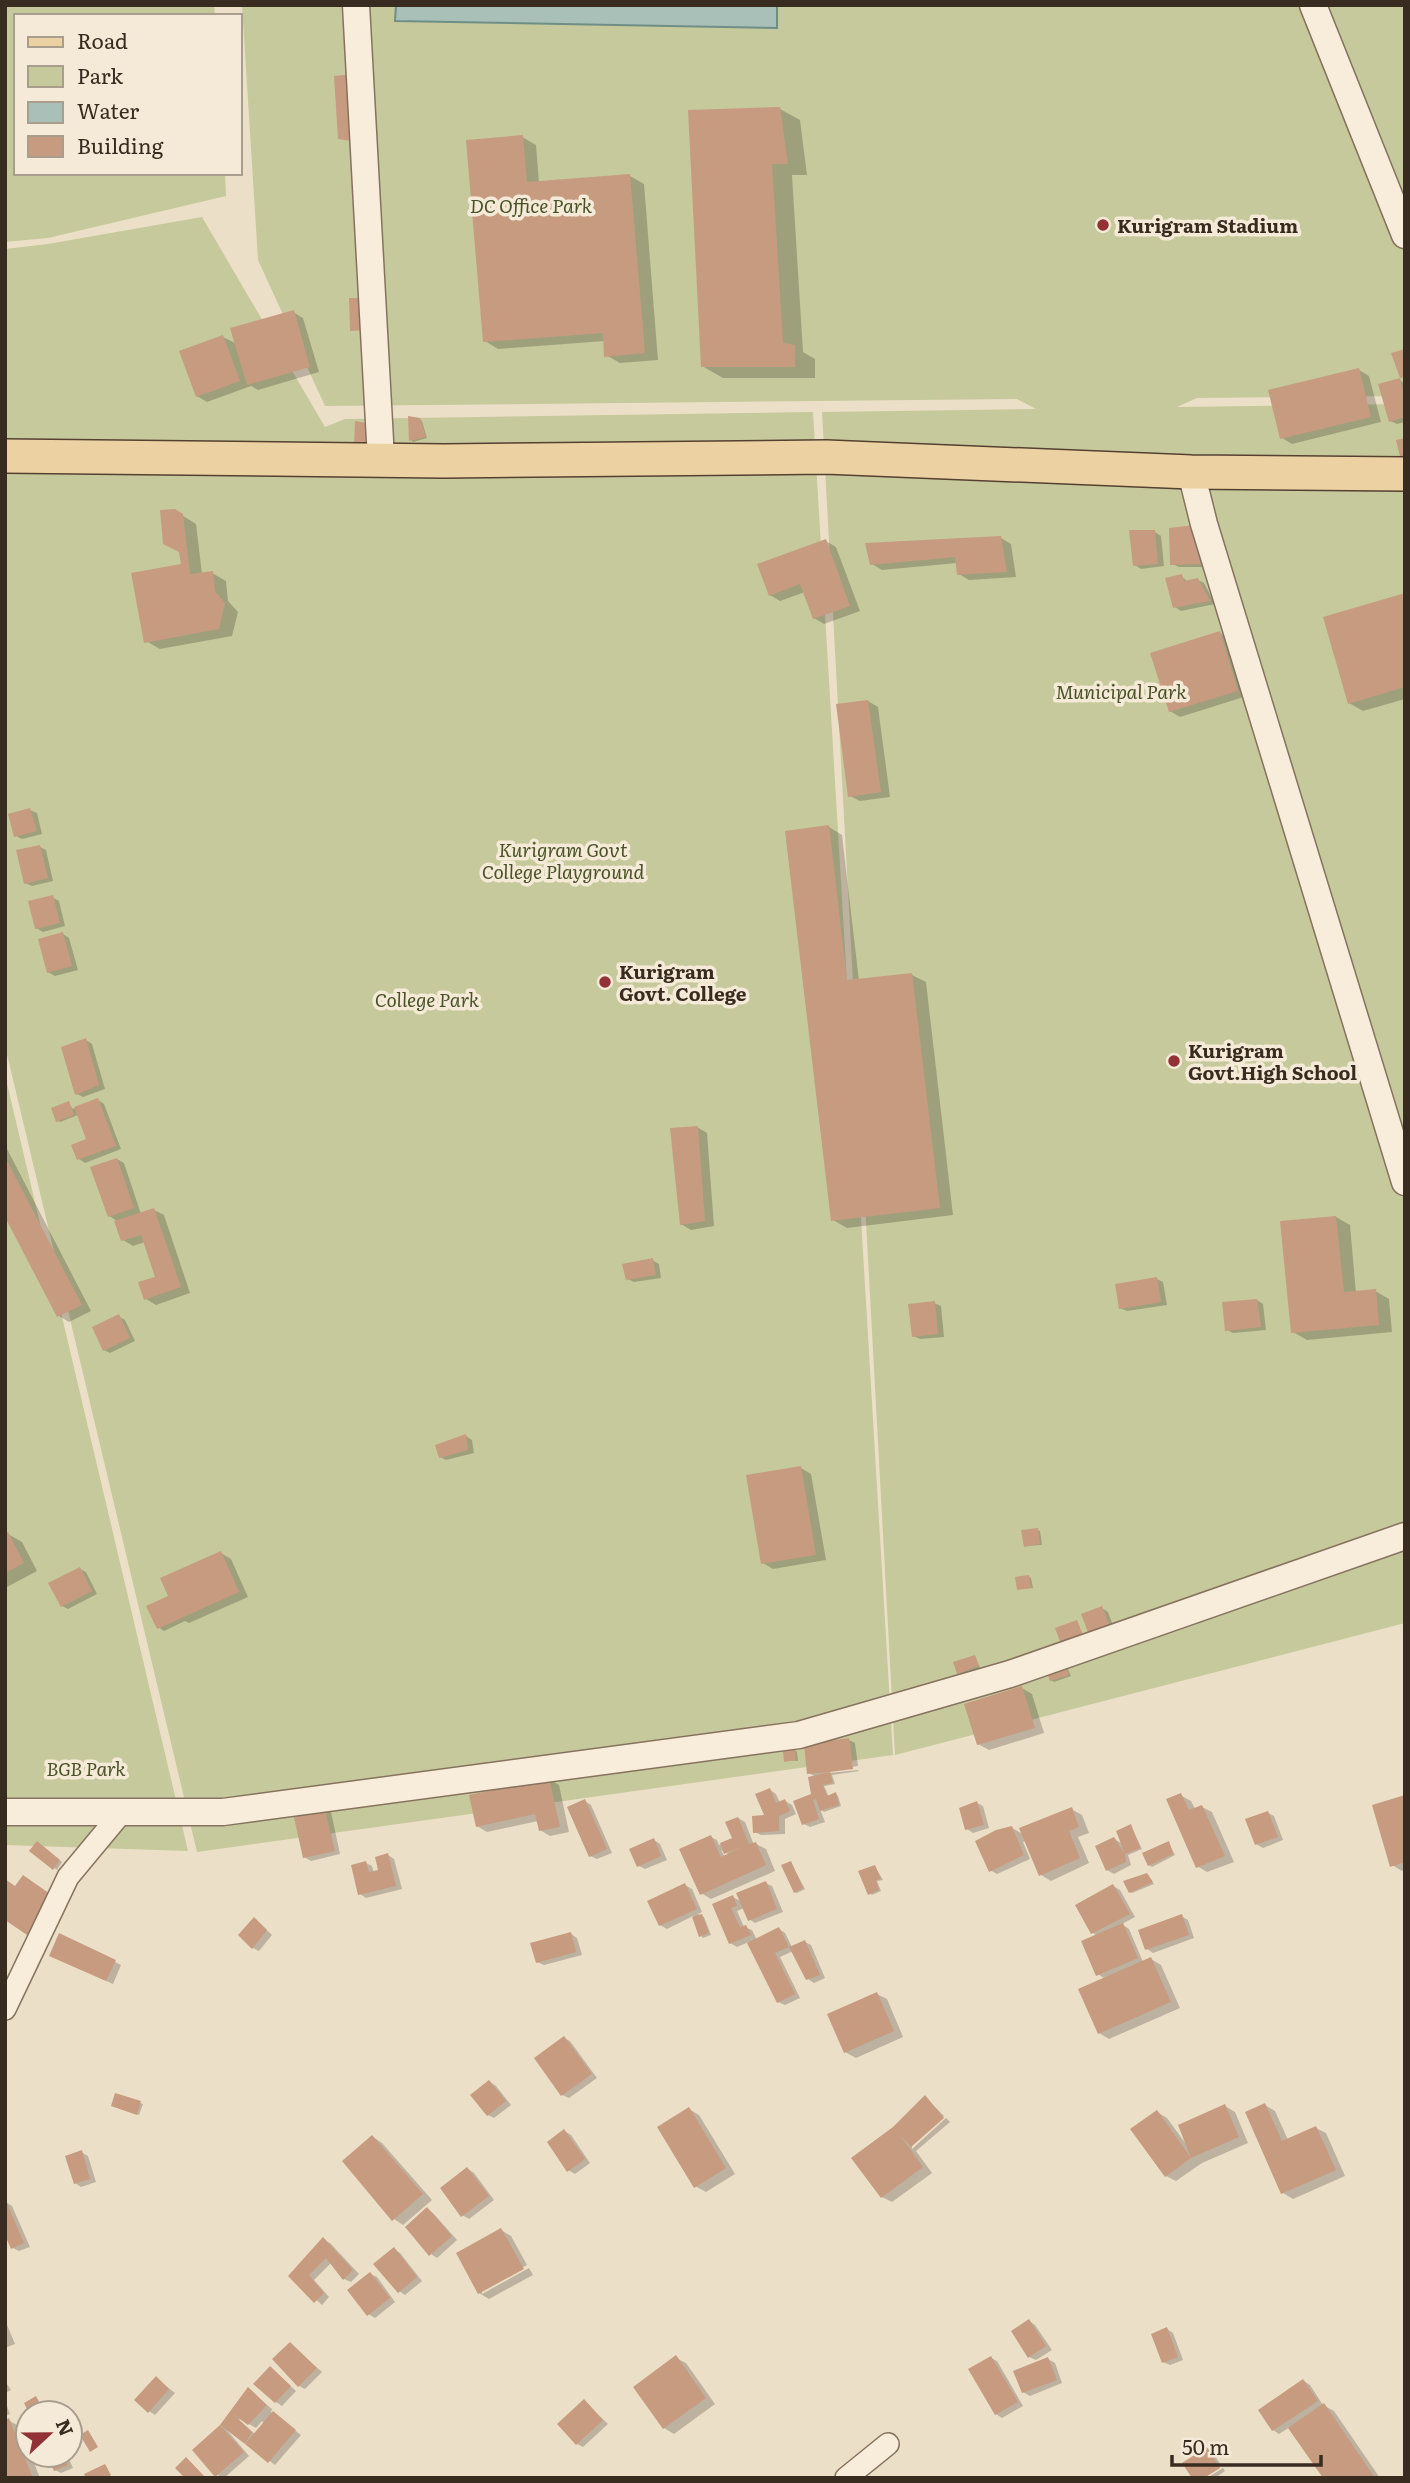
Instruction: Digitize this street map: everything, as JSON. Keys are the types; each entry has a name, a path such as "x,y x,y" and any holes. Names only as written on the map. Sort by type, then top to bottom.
{"main road":[{"path":"5,456 444,461 826,457 1191,472 1405,474"}],"street":[{"path":"356,5 381,459"},
{"path":"1313,5 1405,235"},
{"path":"1191,472 1405,1182"},
{"path":"5,1812 223,1812 799,1735 1010,1674 1405,1536"},
{"path":"5,2009 68,1877 122,1812"},
{"path":"846,2478 888,2444"}],"green space":[{"path":"5,5 214,5 215,14 14,14 14,175 225,175 226,196 48,238 5,242"},
{"name":"Municipal Park","path":"242,5 1405,5 1405,396 1197,398 1177,407 1405,404 1405,1623 895,1755 822,412 1036,409 1017,399 325,406 258,260"},
{"name":"College Park","path":"202,217 325,427 345,419 813,412 893,1755 197,1852 5,1046 5,249"},
{"name":"BGB Park","path":"5,1075 188,1851 5,1845"}],"water":[{"path":"396,5 777,5 777,28 395,21"}],"building":[{"path":"354,74 352,141 338,139 334,76"},
{"path":"780,107 788,164 772,164 783,343 795,345 795,367 701,367 688,110"},
{"path":"523,135 527,182 630,174 645,353 604,357 603,333 483,342 466,140"},
{"path":"349,298 364,298 365,330 350,331"},
{"path":"294,310 310,367 247,385 230,328"},
{"path":"223,335 240,381 196,397 179,351"},
{"path":"1405,349 1405,377 1400,378 1391,353"},
{"path":"1359,368 1371,417 1280,439 1268,390"},
{"path":"1400,378 1405,399 1405,417 1389,422 1378,384"},
{"path":"408,416 420,418 426,437 409,441"},
{"path":"355,421 371,424 373,452 354,449"},
{"path":"1405,438 1405,465 1402,465 1396,440"},
{"path":"175,509 183,514 190,574 213,571 215,591 225,603 219,629 144,643 131,573 181,564 179,552 163,544 160,510"},
{"path":"1204,524 1207,564 1170,565 1169,528"},
{"path":"1129,530 1155,530 1158,564 1133,566"},
{"path":"1001,536 1007,572 957,575 955,557 870,565 865,543"},
{"path":"826,539 850,606 813,619 800,584 769,596 757,564"},
{"path":"1182,574 1184,581 1198,578 1210,601 1173,608 1165,578"},
{"path":"1405,593 1405,687 1348,704 1323,617"},
{"path":"1220,631 1238,691 1169,712 1150,653"},
{"path":"868,700 881,792 848,797 836,704"},
{"path":"30,808 37,831 14,837 8,814"},
{"path":"829,825 847,980 912,973 940,1208 831,1221 785,831"},
{"path":"40,845 48,878 24,884 16,850"},
{"path":"53,895 60,923 35,929 28,901"},
{"path":"63,932 72,966 47,973 38,939"},
{"path":"86,1038 99,1085 75,1095 61,1047"},
{"path":"98,1098 116,1146 77,1160 71,1145 86,1139 74,1107"},
{"path":"69,1101 74,1115 56,1122 51,1108"},
{"path":"698,1126 705,1221 680,1225 670,1128"},
{"path":"5,1157 82,1305 57,1317 5,1217"},
{"path":"117,1158 134,1208 108,1217 90,1167"},
{"path":"154,1208 181,1287 144,1300 138,1282 155,1277 141,1235 121,1241 114,1221"},
{"path":"1336,1216 1344,1292 1376,1289 1379,1325 1291,1333 1280,1221"},
{"path":"653,1258 656,1275 626,1280 622,1264"},
{"path":"1157,1277 1161,1302 1119,1309 1115,1284"},
{"path":"1257,1299 1261,1327 1225,1331 1222,1302"},
{"path":"935,1301 938,1334 912,1337 908,1304"},
{"path":"119,1314 130,1338 103,1351 92,1327"},
{"path":"466,1434 468,1450 439,1458 435,1445"},
{"path":"801,1466 816,1555 761,1564 746,1475"},
{"path":"1038,1528 1040,1544 1024,1547 1021,1530"},
{"path":"8,1532 24,1563 5,1573 5,1534"},
{"path":"221,1551 239,1592 157,1629 146,1606 168,1596 160,1578"},
{"path":"80,1567 92,1591 61,1607 48,1583"},
{"path":"1029,1575 1031,1588 1017,1590 1015,1577"},
{"path":"1102,1606 1110,1627 1089,1635 1081,1614"},
{"path":"1077,1620 1083,1635 1061,1644 1055,1628"},
{"path":"975,1655 979,1666 957,1674 953,1662"},
{"path":"1065,1663 1069,1675 1050,1681 1046,1670"},
{"path":"1022,1686 1035,1728 977,1745 964,1704"},
{"path":"849,1738 853,1769 807,1774 804,1744"},
{"path":"795,1748 796,1760 784,1762 783,1750"},
{"path":"830,1772 833,1783 823,1785 827,1796 836,1792 839,1805 820,1811 816,1799 813,1800 819,1819 802,1825 793,1801 811,1794 808,1777"},
{"path":"549,1778 560,1827 539,1831 535,1814 476,1827 469,1795"},
{"path":"770,1788 776,1803 785,1799 790,1811 779,1816 779,1831 753,1833 752,1816 764,1815 755,1794"},
{"path":"1181,1793 1189,1810 1202,1805 1225,1856 1196,1868 1166,1799"},
{"path":"1405,1795 1405,1862 1390,1867 1372,1805"},
{"path":"585,1799 607,1849 589,1857 567,1807"},
{"path":"977,1801 984,1825 965,1830 959,1808"},
{"path":"324,1806 335,1851 303,1858 293,1813"},
{"path":"1072,1807 1079,1827 1069,1831 1080,1858 1039,1876 1019,1828"},
{"path":"1268,1811 1278,1837 1255,1845 1245,1819"},
{"path":"738,1817 749,1844 756,1842 766,1865 700,1895 679,1849 711,1835 721,1857 742,1847 724,1854 720,1843 732,1838 725,1822"},
{"path":"1131,1824 1140,1848 1125,1854 1116,1831"},
{"path":"1012,1826 1024,1855 989,1872 975,1841 996,1830"},
{"path":"1114,1837 1125,1854 1126,1862 1106,1871 1095,1846"},
{"path":"654,1838 661,1856 637,1867 629,1849"},
{"path":"37,1841 60,1860 53,1870 29,1851"},
{"path":"1169,1841 1173,1854 1148,1866 1142,1853"},
{"path":"388,1853 396,1886 358,1895 351,1865 366,1861 369,1872 378,1870 375,1857"},
{"path":"791,1861 803,1888 794,1893 781,1865"},
{"path":"875,1865 881,1879 876,1880 879,1890 868,1895 858,1871"},
{"path":"1147,1873 1153,1882 1129,1893 1123,1881"},
{"path":"23,1875 53,1896 27,1935 5,1920 5,1879 15,1886"},
{"path":"766,1881 777,1909 748,1921 736,1893"},
{"path":"685,1883 697,1909 659,1926 647,1901"},
{"path":"1113,1884 1130,1914 1091,1934 1075,1905"},
{"path":"733,1895 737,1906 731,1908 740,1927 746,1925 751,1935 729,1944 712,1904"},
{"path":"702,1914 709,1933 699,1937 692,1917"},
{"path":"1182,1914 1189,1935 1145,1950 1138,1930"},
{"path":"254,1917 267,1930 252,1949 238,1935"},
{"path":"1123,1923 1138,1958 1096,1976 1081,1941"},
{"path":"779,1927 789,1947 775,1953 795,1994 777,2003 747,1943"},
{"path":"571,1932 576,1952 536,1963 530,1943"},
{"path":"59,1933 116,1960 106,1981 49,1956"},
{"path":"805,1940 820,1975 806,1980 789,1947"},
{"path":"1151,1957 1171,2002 1098,2034 1078,1989"},
{"path":"877,1992 894,2031 844,2053 827,2014"},
{"path":"564,2036 592,2074 561,2096 534,2058"},
{"path":"489,2080 506,2101 487,2116 470,2095"},
{"path":"115,2093 141,2101 137,2115 111,2106"},
{"path":"925,2095 944,2118 911,2147 900,2135 923,2167 881,2198 851,2158 893,2127"},
{"path":"1265,2103 1282,2141 1316,2126 1336,2170 1281,2194 1245,2112"},
{"path":"1225,2104 1239,2137 1191,2158 1178,2125"},
{"path":"689,2107 726,2168 694,2188 657,2127"},
{"path":"1157,2110 1191,2158 1165,2177 1130,2129"},
{"path":"564,2129 585,2159 567,2172 547,2142"},
{"path":"372,2135 423,2194 392,2221 342,2161"},
{"path":"82,2150 90,2179 74,2184 65,2156"},
{"path":"467,2167 489,2196 461,2217 440,2188"},
{"path":"5,2199 24,2243 11,2249 5,2235"},
{"path":"427,2207 452,2236 429,2256 405,2227"},
{"path":"501,2228 524,2269 478,2294 456,2253"},
{"path":"323,2237 353,2270 343,2280 326,2258 309,2275 324,2293 314,2303 288,2276"},
{"path":"394,2247 417,2277 398,2293 373,2264"},
{"path":"370,2272 390,2298 367,2316 347,2290"},
{"path":"1029,2319 1046,2346 1028,2358 1011,2331"},
{"path":"1167,2327 1178,2357 1162,2363 1151,2334"},
{"path":"290,2342 317,2368 298,2387 272,2359"},
{"path":"676,2355 706,2398 663,2429 633,2387"},
{"path":"991,2356 1018,2402 995,2415 968,2369"},
{"path":"1048,2357 1057,2380 1022,2393 1013,2371"},
{"path":"270,2366 291,2386 275,2403 253,2384"},
{"path":"156,2376 169,2389 148,2413 134,2400"},
{"path":"1303,2379 1318,2401 1272,2431 1258,2410"},
{"path":"248,2387 267,2405 248,2425 233,2414 252,2432 245,2444 220,2425"},
{"path":"584,2399 603,2420 576,2445 557,2424"},
{"path":"1324,2403 1375,2478 1323,2478 1288,2428"},
{"path":"273,2411 296,2430 268,2463 245,2444"},
{"path":"9,2418 14,2430 14,2469 29,2469 33,2478 5,2478 5,2420"},
{"path":"220,2425 244,2452 215,2477 192,2450"},
{"path":"88,2430 98,2447 90,2452 84,2442 84,2432"},
{"path":"1207,2447 1220,2468 1204,2478 1192,2478 1182,2463"},
{"path":"186,2457 206,2478 185,2478 175,2468"},
{"path":"105,2464 111,2475 106,2478 86,2478 84,2474"}],"place":[{"name":"Kurigram Stadium","path":"1103,225"},
{"name":"Kurigram Govt. College","path":"605,982"},
{"name":"Kurigram Govt.High School","path":"1174,1061"}],"park label":[{"name":"DC Office Park","path":"531,205"},
{"name":"Kurigram Govt College Playground","path":"563,860"}]}
